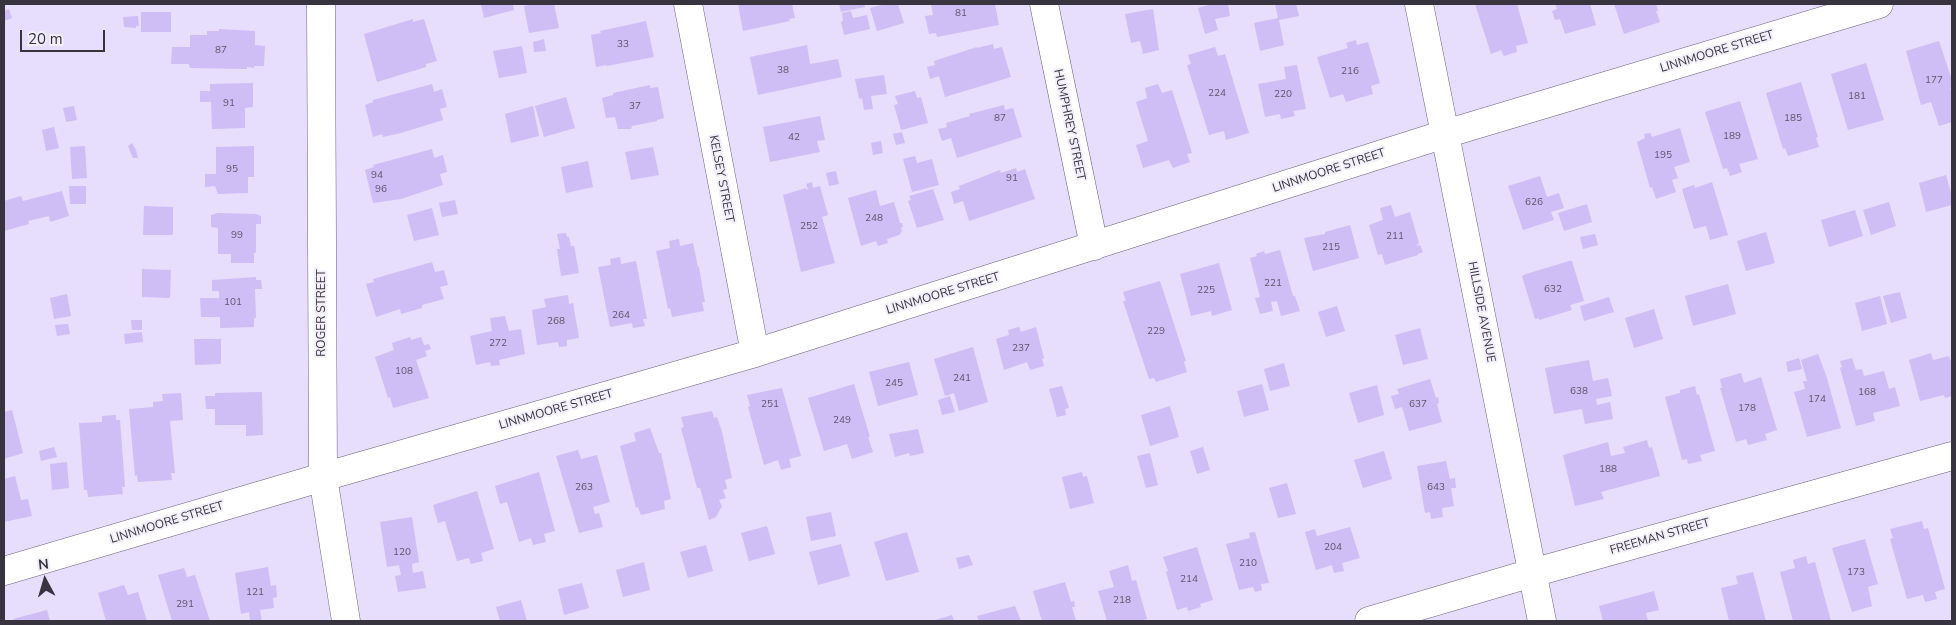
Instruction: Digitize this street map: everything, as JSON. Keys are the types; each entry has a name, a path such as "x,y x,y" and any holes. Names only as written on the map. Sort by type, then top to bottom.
{"street":[{"name":"ROGER STREET","path":"321,4 323,477 346,621"},
{"name":"KELSEY STREET","path":"688,4 755,353"},
{"name":"HUMPHREY STREET","path":"1044,4 1094,246"},
{"name":"HILLSIDE AVENUE","path":"1419,4 1542,621"},
{"name":"LINNMOORE STREET","path":"4,571 755,353 1445,134 1879,4"},
{"name":"FREEMAN STREET","path":"1369,621 1532,573 1952,456"}],"building":[{"path":"481,4 513,4 514,10 484,18"},
{"path":"554,4 559,28 529,33 524,6"},
{"path":"738,4 792,4 795,18 789,19 790,21 743,31"},
{"path":"839,4 864,4 865,7 841,12"},
{"path":"886,4 898,4 904,23 877,31 870,8"},
{"path":"931,4 995,4 999,25 937,37 936,33 929,34 925,16 933,15"},
{"path":"1212,4 1228,4 1230,16 1215,19 1218,30 1205,34 1198,8"},
{"path":"1275,4 1296,4 1299,16 1279,20 1284,45 1260,51 1254,23 1278,18"},
{"path":"1475,4 1517,4 1528,43 1516,46 1517,52 1504,56 1501,50 1491,54"},
{"path":"1555,4 1590,4 1596,25 1565,34 1560,19 1555,20 1552,11 1557,9"},
{"path":"1614,4 1656,4 1658,11 1656,11 1660,22 1624,34"},
{"path":"9,9 12,18 4,21 4,11"},
{"path":"1153,9 1159,50 1143,54 1140,41 1131,43 1125,14"},
{"path":"851,11 853,18 867,15 870,29 844,35 841,22 843,21 842,13"},
{"path":"141,12 171,12 171,32 141,32"},
{"path":"138,16 139,26 136,26 136,28 124,27 123,17"},
{"path":"413,19 413,22 424,19 437,61 426,64 426,67 377,82 364,34"},
{"path":"646,21 654,57 596,67 591,35 601,33 600,31"},
{"path":"219,29 255,31 255,45 265,46 264,66 247,67 247,69 190,68 189,64 171,64 172,47 190,47 190,35 207,35 207,31 219,31"},
{"path":"544,39 546,51 534,52 533,42"},
{"path":"1356,40 1357,45 1368,42 1380,83 1371,86 1373,94 1346,102 1343,94 1330,98 1317,57 1348,48 1346,43"},
{"path":"1939,41 1952,80 1952,88 1950,88 1952,93 1952,122 1939,126 1931,102 1921,105 1906,51"},
{"path":"993,44 994,49 1002,47 1011,77 945,97 939,76 930,79 927,67 935,65 934,61 977,47"},
{"path":"807,45 810,64 838,59 842,77 758,95 750,57"},
{"path":"522,46 527,73 499,78 493,51"},
{"path":"1215,47 1218,56 1225,54 1249,133 1226,140 1224,131 1209,135 1187,65 1191,64 1188,55"},
{"path":"1866,63 1884,120 1848,130 1831,74"},
{"path":"1297,65 1306,109 1293,111 1295,116 1281,119 1280,114 1265,117 1258,84 1286,79 1284,67"},
{"path":"884,75 887,94 871,96 873,109 864,110 862,98 859,99 855,79"},
{"path":"1801,82 1818,137 1816,138 1819,147 1788,156 1785,148 1783,149 1766,93"},
{"path":"253,83 253,107 245,108 245,128 212,129 211,102 200,102 200,91 210,91 210,84"},
{"path":"432,84 434,92 442,89 447,107 440,109 443,120 401,133 383,137 382,134 373,137 365,105 373,102 373,100"},
{"path":"1158,84 1162,93 1172,90 1192,153 1187,154 1190,162 1173,168 1169,160 1143,168 1136,145 1148,141 1136,102 1147,98 1145,88"},
{"path":"650,85 650,88 658,87 664,118 632,126 631,129 618,129 615,117 606,118 602,98 613,95 613,93"},
{"path":"915,91 917,98 921,97 928,123 901,130 894,105 898,104 895,96"},
{"path":"566,97 575,128 544,137 535,106"},
{"path":"1740,101 1758,159 1739,164 1742,172 1730,176 1727,168 1723,169 1705,112"},
{"path":"1004,105 1005,110 1013,108 1022,137 957,158 951,138 942,141 938,129 947,127 946,123 970,116 969,114"},
{"path":"74,106 77,120 66,122 63,108"},
{"path":"533,106 539,136 511,143 505,114"},
{"path":"820,116 825,140 817,141 820,152 770,162 763,127"},
{"path":"54,127 59,148 46,151 42,130"},
{"path":"1680,128 1690,162 1674,167 1678,178 1672,180 1676,192 1656,199 1652,187 1650,188 1637,142 1645,138 1644,134 1650,133 1652,137"},
{"path":"902,132 905,143 896,145 893,134"},
{"path":"881,141 883,153 873,155 871,143"},
{"path":"132,143 138,158 133,158 128,146"},
{"path":"85,146 87,178 72,179 70,147"},
{"path":"254,146 254,177 248,177 248,193 218,194 215,186 205,187 205,174 216,174 216,147"},
{"path":"653,147 659,175 631,180 625,152"},
{"path":"432,149 434,158 443,155 447,172 440,174 443,185 401,199 373,203 365,170 374,167 373,165"},
{"path":"915,156 917,163 932,159 939,185 912,192 903,159"},
{"path":"588,161 593,187 566,193 561,167"},
{"path":"1016,168 1017,172 1025,169 1035,199 969,221 963,201 954,204 951,192 960,189 959,186 1000,170 1001,173"},
{"path":"836,171 839,184 829,186 826,173"},
{"path":"1946,175 1952,197 1952,205 1926,212 1919,183"},
{"path":"1540,176 1547,197 1559,193 1564,208 1551,212 1554,220 1523,230 1508,186"},
{"path":"812,182 813,188 820,186 828,215 822,217 835,263 801,272 783,195 806,188 806,190 808,189 806,184"},
{"path":"1712,182 1728,235 1710,240 1706,226 1694,229 1682,189 1694,185 1695,188"},
{"path":"69,186 86,186 86,204 70,204"},
{"path":"933,189 944,220 917,228 908,201 911,200 909,196"},
{"path":"876,190 880,206 894,202 900,223 902,223 902,231 899,235 887,239 888,243 878,246 876,241 861,246 848,198"},
{"path":"62,191 69,216 50,222 49,216 28,221 29,224 4,231 4,201 21,196 23,201"},
{"path":"455,200 458,214 442,217 439,203"},
{"path":"1889,202 1896,226 1871,235 1863,210"},
{"path":"1587,204 1592,222 1564,231 1558,213"},
{"path":"1391,205 1395,217 1410,212 1419,243 1416,246 1420,245 1423,252 1385,265 1382,254 1378,255 1369,225 1383,220 1380,208"},
{"path":"144,206 173,207 173,235 143,235"},
{"path":"432,208 439,235 414,241 407,215"},
{"path":"1855,210 1863,236 1829,247 1821,220"},
{"path":"218,213 256,214 261,216 261,224 256,224 254,263 231,263 231,254 218,254 218,228 211,227 211,215"},
{"path":"1350,225 1359,258 1313,271 1304,238 1325,234 1325,232"},
{"path":"1766,232 1775,263 1746,271 1737,241"},
{"path":"566,233 571,246 574,246 579,273 561,276 557,249 560,249 557,234"},
{"path":"1595,234 1598,245 1583,249 1580,237"},
{"path":"679,239 680,246 693,243 705,302 702,302 704,311 672,317 670,308 668,309 656,251 670,248 669,241"},
{"path":"1280,250 1293,296 1295,296 1300,311 1281,316 1277,301 1271,302 1273,311 1260,314 1255,298 1260,297 1250,258 1264,251 1265,254"},
{"path":"620,257 621,264 636,261 647,319 643,319 645,326 633,328 632,323 610,327 598,267 611,265 610,259"},
{"path":"1572,261 1584,301 1570,305 1572,310 1539,320 1539,318 1535,319 1522,276"},
{"path":"432,262 435,272 444,270 448,285 440,287 444,299 422,305 422,308 401,314 400,309 376,317 366,284 374,282 373,279"},
{"path":"1219,263 1232,310 1212,316 1211,311 1191,316 1180,274"},
{"path":"142,269 171,270 170,298 142,297"},
{"path":"256,277 256,280 261,280 262,289 255,289 256,318 254,318 254,327 220,328 220,317 201,317 200,298 219,298 219,291 212,291 212,280"},
{"path":"1160,281 1186,361 1184,362 1187,372 1156,382 1154,378 1149,379 1123,301 1126,301 1123,292"},
{"path":"1728,284 1736,314 1693,326 1685,296"},
{"path":"1900,292 1907,318 1891,323 1883,296"},
{"path":"67,294 71,316 54,319 50,298"},
{"path":"568,295 569,304 573,303 579,338 567,340 567,346 559,347 558,342 537,345 532,310 546,307 544,299"},
{"path":"1880,296 1887,324 1862,331 1855,303"},
{"path":"1609,297 1614,312 1584,321 1580,306"},
{"path":"1337,306 1345,331 1326,337 1318,312"},
{"path":"1654,309 1663,339 1634,348 1625,318"},
{"path":"505,316 509,331 521,329 525,354 499,360 500,365 491,366 490,362 476,365 470,336 492,331 490,318"},
{"path":"131,320 142,320 142,330 132,330"},
{"path":"68,324 70,334 57,336 55,325"},
{"path":"1019,327 1021,332 1036,327 1044,358 1042,359 1044,366 1030,370 1027,362 1004,370 996,339 1009,335 1008,330"},
{"path":"1420,328 1428,359 1403,365 1395,335"},
{"path":"142,332 143,342 125,344 124,334"},
{"path":"410,337 411,340 421,337 424,345 429,344 431,349 425,351 427,356 416,360 429,398 393,408 375,357 394,350 392,343"},
{"path":"194,339 221,339 221,364 195,365"},
{"path":"973,347 988,402 959,411 954,393 945,396 934,359"},
{"path":"1931,353 1933,360 1949,356 1950,360 1952,359 1952,396 1945,398 1944,395 1920,401 1909,360"},
{"path":"1818,354 1841,428 1807,437 1794,392 1805,389 1803,381 1807,381 1801,360"},
{"path":"1799,358 1802,369 1788,372 1786,362"},
{"path":"1852,358 1856,370 1862,369 1864,376 1884,371 1889,389 1895,387 1900,406 1873,413 1875,421 1856,426 1840,368 1842,367 1840,361"},
{"path":"1589,360 1593,381 1608,378 1612,396 1596,399 1597,405 1610,402 1613,419 1585,424 1582,409 1554,414 1545,368"},
{"path":"909,362 918,395 878,406 869,372"},
{"path":"1284,363 1290,386 1270,391 1264,369"},
{"path":"1741,373 1744,383 1761,377 1777,430 1765,434 1767,440 1748,445 1746,439 1736,442 1720,388 1722,388 1720,379"},
{"path":"1430,379 1436,398 1438,397 1439,403 1437,404 1442,422 1409,431 1402,407 1395,409 1391,396 1399,394 1397,389"},
{"path":"854,384 873,452 852,459 847,444 824,451 808,398"},
{"path":"1262,384 1269,410 1244,417 1237,391"},
{"path":"1377,385 1384,415 1358,423 1349,393"},
{"path":"1062,386 1069,408 1065,409 1066,415 1057,417 1049,389"},
{"path":"1695,386 1715,451 1700,455 1702,461 1688,464 1687,459 1682,460 1665,397"},
{"path":"782,388 801,456 789,459 791,467 781,470 778,460 764,465 748,407 750,406 747,395"},
{"path":"262,392 263,435 246,436 246,425 215,425 215,409 206,409 205,396 215,396 215,393"},
{"path":"181,393 183,420 170,421 175,473 171,473 172,480 138,482 137,475 135,476 129,409 153,407 153,402 163,401 162,394"},
{"path":"950,396 955,412 942,415 938,400"},
{"path":"1170,406 1179,437 1150,446 1141,415"},
{"path":"12,410 23,453 4,459 4,412"},
{"path":"712,411 714,418 717,417 722,432 732,478 725,480 727,489 723,490 726,498 719,500 722,506 716,517 709,520 700,488 697,488 681,428 684,427 681,417"},
{"path":"116,415 116,420 120,420 125,487 122,487 123,494 88,497 87,490 84,490 79,423 102,422 102,416"},
{"path":"650,428 659,453 661,453 671,499 664,501 665,509 641,515 638,507 636,508 620,446 636,441 634,433"},
{"path":"918,429 924,453 910,456 909,453 895,457 889,434"},
{"path":"1647,440 1649,448 1652,447 1660,476 1601,492 1604,499 1575,506 1563,455 1608,442 1611,456 1625,453 1623,447"},
{"path":"54,447 57,457 41,461 39,451"},
{"path":"1203,447 1210,470 1197,474 1190,451"},
{"path":"578,450 581,459 597,455 610,502 593,507 595,514 599,513 603,527 579,533 556,456"},
{"path":"1384,451 1392,479 1363,488 1354,460"},
{"path":"1150,453 1158,485 1146,488 1137,456"},
{"path":"1446,461 1450,479 1455,478 1456,488 1451,488 1454,506 1442,508 1443,517 1431,519 1430,512 1425,513 1417,466"},
{"path":"67,462 69,488 52,490 50,464"},
{"path":"539,472 555,531 544,534 546,542 533,545 531,538 519,542 507,502 500,504 495,486"},
{"path":"1082,472 1083,477 1087,476 1094,503 1070,509 1062,477"},
{"path":"15,476 21,500 28,499 32,516 4,522 4,479"},
{"path":"1287,483 1296,514 1278,518 1269,488"},
{"path":"477,491 494,549 481,553 483,561 471,564 469,558 457,561 445,521 438,523 433,505"},
{"path":"831,512 836,536 811,541 806,517"},
{"path":"412,517 419,562 412,564 413,573 423,571 426,588 398,592 395,576 401,575 399,565 387,567 380,522"},
{"path":"1922,521 1924,529 1928,528 1945,589 1935,592 1937,599 1925,602 1923,595 1907,599 1890,539 1893,538 1890,529"},
{"path":"767,526 775,554 749,561 741,533"},
{"path":"1350,527 1360,558 1342,563 1344,571 1334,573 1332,565 1316,570 1305,532 1315,529 1317,536"},
{"path":"907,532 919,572 886,581 874,542"},
{"path":"1255,532 1269,583 1261,584 1262,590 1255,592 1253,587 1239,590 1226,544 1250,538 1249,533"},
{"path":"1865,539 1878,584 1868,587 1872,606 1852,612 1832,548"},
{"path":"841,544 850,576 818,585 809,552"},
{"path":"706,545 713,571 688,578 680,552"},
{"path":"1197,547 1213,600 1200,604 1201,607 1188,611 1187,607 1177,610 1163,557"},
{"path":"969,555 973,565 959,569 956,558"},
{"path":"1806,556 1808,564 1815,562 1831,621 1793,621 1780,572 1795,568 1793,560"},
{"path":"644,562 650,590 623,597 616,570"},
{"path":"1128,565 1132,581 1136,580 1147,619 1139,621 1107,621 1098,591 1114,587 1109,571"},
{"path":"268,567 271,586 276,585 277,597 273,598 274,608 260,610 262,621 250,621 249,612 241,614 235,573"},
{"path":"184,568 187,577 195,575 210,621 172,621 158,575"},
{"path":"1753,572 1766,621 1729,621 1721,588 1738,584 1736,576"},
{"path":"1065,582 1071,602 1074,601 1075,607 1072,607 1076,621 1042,621 1033,591"},
{"path":"582,583 589,608 564,615 558,589"},
{"path":"124,585 128,595 138,592 147,621 106,621 98,593"},
{"path":"1654,591 1659,610 1646,613 1648,621 1603,621 1599,606"},
{"path":"521,600 527,621 500,621 496,607"},
{"path":"1015,606 1021,621 979,621 977,616"},
{"path":"47,610 50,621 14,621 13,619"},
{"path":"952,615 954,621 932,621"}]}
